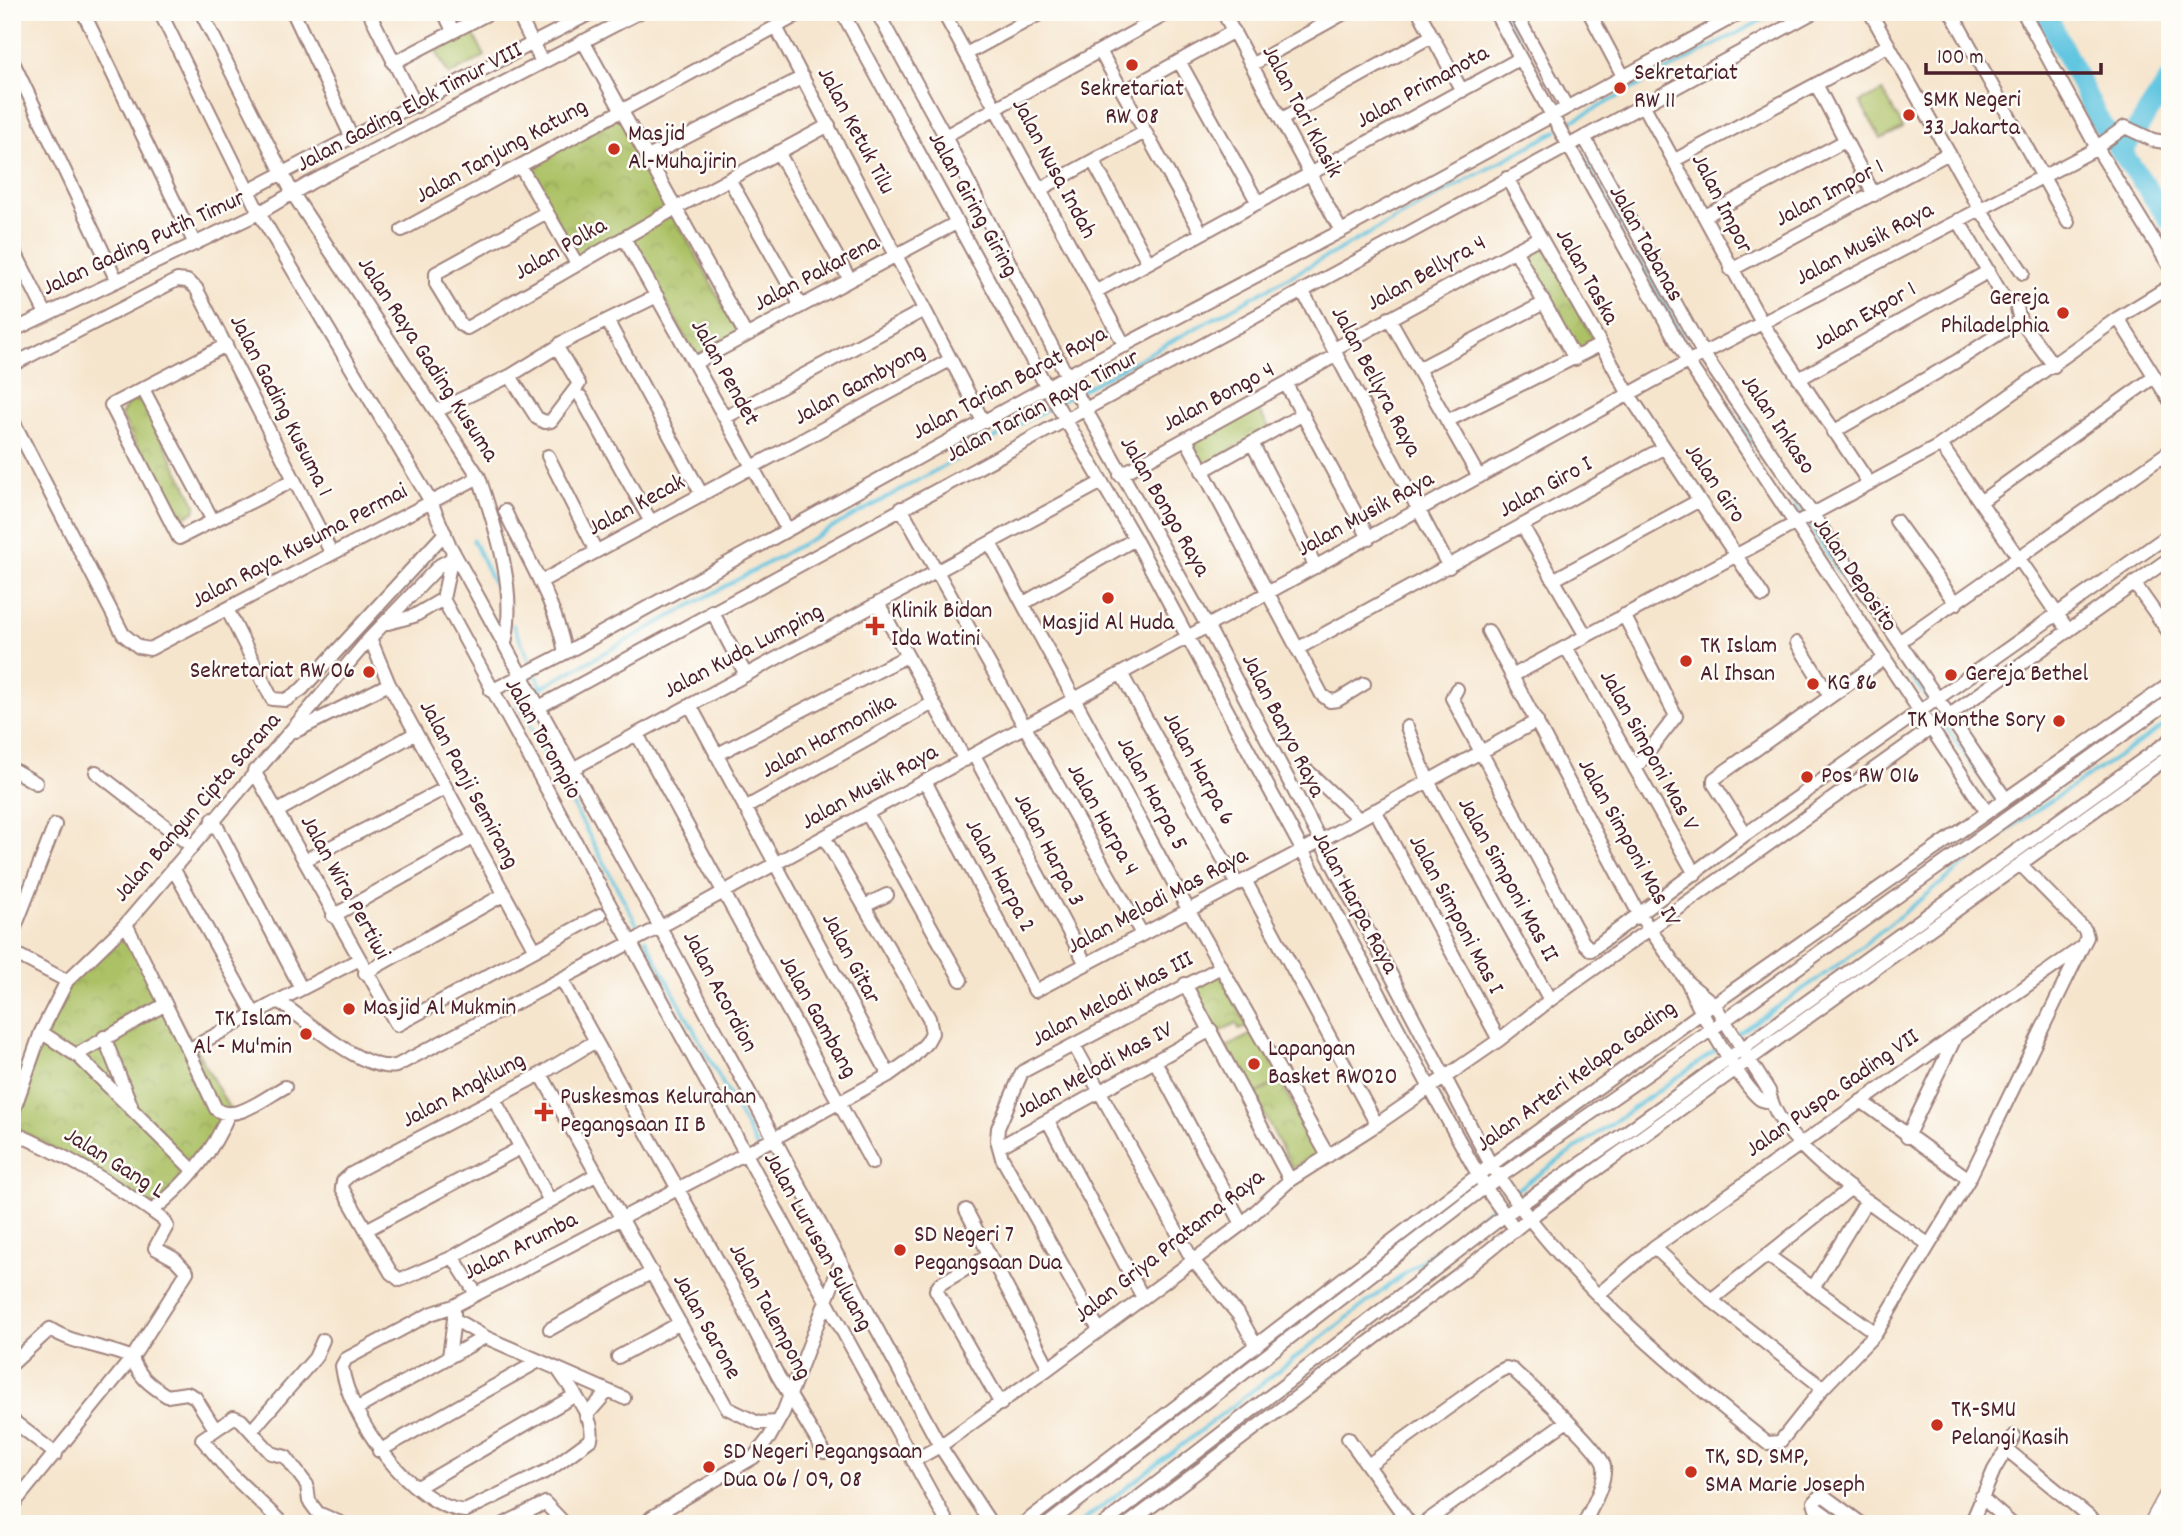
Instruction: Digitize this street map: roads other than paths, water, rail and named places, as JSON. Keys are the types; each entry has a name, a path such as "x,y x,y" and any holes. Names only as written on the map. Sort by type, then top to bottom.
{"highway":[{"path":"2153,1524 2170,1493"}],"street":[{"path":"83,12 195,244"},
{"path":"160,12 259,213 431,502"},
{"name":"Jalan Raya Gading Kusuma","path":"201,12 293,194 479,477 495,527 509,621 505,643"},
{"path":"293,12 351,136"},
{"path":"369,12 416,107"},
{"path":"444,12 453,32"},
{"path":"393,62 491,12"},
{"path":"517,12 542,62"},
{"name":"Jalan Gading Elok Timur VIII","path":"248,191 351,136 416,107 593,12"},
{"name":"Jalan Gading Elok Timur VIII","path":"293,194 640,12"},
{"name":"Jalan Tanjung Katung","path":"402,230 803,12"},
{"name":"Jalan Giring Giring","path":"842,12 1063,416"},
{"name":"Jalan Bongo Raya","path":"877,12 945,136 1082,405 1208,627"},
{"name":"Jalan Nusa Indah","path":"943,12 1125,346"},
{"path":"966,54 1043,12"},
{"path":"945,136 1100,51 1154,16 1170,12"},
{"name":"Jalan Tari Klasik","path":"1223,12 1342,231"},
{"path":"1252,64 1346,12"},
{"path":"1419,12 1462,91"},
{"name":"Jalan Tabanas","path":"1495,12 1552,119 1696,358"},
{"path":"1515,12 1566,106"},
{"name":"Jalan Tarian Barat Raya","path":"491,691 565,653 983,421 1048,390 1125,346 1552,119 1566,106 1742,12"},
{"path":"1696,358 1583,137 1814,12"},
{"path":"1870,12 1980,209 2024,273"},
{"path":"1951,12 2068,222"},
{"path":"2023,12 2170,267"},
{"path":"1593,14 1623,76"},
{"name":"Jalan Ketuk Tilu","path":"776,27 983,421"},
{"path":"1123,92 1234,32"},
{"path":"1282,119 1432,36"},
{"path":"583,41 746,335"},
{"path":"1675,160 1889,44"},
{"path":"1100,51 1201,232"},
{"name":"Jalan Primanota","path":"1095,292 1519,59"},
{"path":"12,60 117,281"},
{"path":"1179,61 1258,202"},
{"path":"648,157 803,77"},
{"path":"1816,84 1874,195"},
{"name":"Jalan Impor","path":"1643,104 1762,323 1869,483"},
{"name":"Jalan Polka","path":"547,212 439,271 435,278 436,284 458,322 467,328 676,208 829,125"},
{"name":"Jalan Musik Raya","path":"278,1000 361,1059 385,1068 396,1066 658,928 1696,358 2099,146 2125,127 2170,143"},
{"path":"1039,190 1144,132"},
{"name":"Jalan Tarian Raya Timur","path":"537,704 901,508 1082,405 1303,292 1583,137"},
{"path":"1705,216 1845,141"},
{"path":"778,152 850,280"},
{"name":"Jalan Impor 1","path":"1731,270 1949,153"},
{"path":"1093,161 1148,262"},
{"path":"520,166 577,264"},
{"name":"Jalan Taska","path":"1507,178 1630,396"},
{"path":"729,179 801,306"},
{"name":"Jalan Gading Putih Timur","path":"12,331 259,213 293,194"},
{"path":"1958,220 2004,298"},
{"name":"Jalan Pakarena","path":"695,363 958,222"},
{"name":"Jalan Bellyra 4","path":"1335,352 1390,318 1540,237"},
{"name":"Jalan Pendet","path":"624,238 787,529"},
{"path":"12,246 46,314"},
{"path":"1515,250 1575,359"},
{"name":"Jalan Expor 1","path":"1799,379 1989,271"},
{"name":"Jalan Gading Kusuma 1","path":"12,365 177,280 187,281 197,288 332,554"},
{"path":"1512,676 1941,445 2118,318 2170,286"},
{"name":"Jalan Bellyra Raya","path":"1303,292 1449,567"},
{"path":"436,411 510,376 559,345 657,296"},
{"path":"1418,369 1544,303"},
{"path":"726,417 924,310"},
{"path":"1833,432 1957,361 2019,314 2054,366"},
{"path":"1390,318 1479,477"},
{"path":"2118,318 2170,401"},
{"path":"608,322 702,495"},
{"path":"226,345 111,405 179,538 294,480"},
{"path":"510,376 537,418 545,422 551,421 579,384 559,345"},
{"path":"1447,421 1600,345"},
{"name":"Jalan Bongo 4","path":"1121,475 1287,386 1335,352"},
{"name":"Jalan Inkaso","path":"1696,358 1839,575 1899,642 1937,700 1940,721 1996,804"},
{"name":"Jalan Deposito","path":"1696,358 1839,575 1885,658 1922,710 1940,721 1996,804"},
{"name":"Jalan Gambyong","path":"754,467 950,360"},
{"path":"1980,502 2154,377"},
{"path":"1287,386 1370,538"},
{"path":"144,389 213,521"},
{"name":"Jalan Giro","path":"1630,396 1763,596"},
{"path":"581,397 651,522"},
{"path":"1202,471 1303,414"},
{"path":"1063,416 1135,539 1187,638"},
{"name":"Jalan Raya Kusuma Permai","path":"12,419 123,634 139,647 150,649 479,477"},
{"path":"1186,439 1321,695 1330,701 1338,700 1364,684"},
{"path":"1252,443 1316,567"},
{"path":"1941,445 2067,629"},
{"name":"Jalan Giro I","path":"1297,649 1663,447"},
{"path":"1899,642 2170,451"},
{"path":"548,456 596,551"},
{"name":"Jalan Kecak","path":"540,582 754,467"},
{"name":"Jalan Kuda Lumping","path":"574,768 1102,482"},
{"path":"1553,580 1698,501"},
{"name":"Jalan Torompio","path":"431,502 453,556 505,643 528,673 537,704"},
{"name":"Jalan Harpa 4","path":"901,508 935,573 1026,726 1142,934"},
{"path":"505,511 563,636 565,653"},
{"path":"1896,521 1956,604"},
{"path":"1522,525 1586,636"},
{"path":"226,609 272,699 286,700 302,689 445,533"},
{"path":"1455,693 1480,751 1587,948 1591,950 1746,834 2170,534"},
{"path":"1024,603 1135,539"},
{"name":"Jalan Harpa 5","path":"990,543 1077,698 1221,967 1328,1156"},
{"path":"387,623 414,616 443,599 453,556"},
{"name":"Jalan Bangun Cipta Sarana","path":"12,1115 41,1031 67,981 126,924 370,638 440,565 453,556"},
{"name":"Jalan Griya Pratama Raya","path":"913,1461 1001,1404 1099,1331 1142,1296 1242,1224 1290,1180 1377,1125 1499,1040 1550,1000 2170,558"},
{"path":"2134,583 2170,634"},
{"name":"Jalan Torompio","path":"443,599 491,691 634,940"},
{"name":"Jalan Harpa 3","path":"878,603 933,703 970,757 1086,964"},
{"path":"712,611 746,675"},
{"path":"1624,615 1676,716 1636,769"},
{"name":"Jalan Banyo Raya","path":"1208,627 1309,846 1446,1075 1491,1165 1528,1219 1599,1294 1667,1362 1767,1443 1780,1442 1823,1388 1876,1333 1969,1179 2082,947"},
{"name":"Jalan Simponi Mas IV","path":"1488,631 1639,914 1688,983 1701,1013 1732,1060 1760,1099 1771,1102 1769,1091 1714,1004 1688,983"},
{"name":"Jalan Panji Semirang","path":"370,638 389,684 535,950"},
{"name":"Jalan Harpa Raya","path":"1187,638 1309,846 1430,1087 1485,1185 1515,1229"},
{"path":"1797,643 1830,696"},
{"name":"Jalan Simponi Mas V","path":"1566,647 1695,874"},
{"path":"716,755 907,656"},
{"path":"1746,834 1714,784 1714,779 1885,658"},
{"name":"Jalan Harpa 6","path":"1122,675 1377,1125"},
{"path":"289,734 389,684"},
{"name":"Jalan Arteri Kelapa Gading","path":"1485,1185 1491,1165 1996,804 2170,684"},
{"name":"Jalan Arteri Kelapa Gading","path":"1023,1524 1256,1346 1422,1227 1485,1185 1502,1181 1715,1035 2000,823 2170,701"},
{"name":"Jalan Harmonika","path":"745,808 933,703"},
{"name":"Jalan Acordion","path":"537,704 574,768 769,1142 841,1262 940,1446 985,1521"},
{"name":"Jalan Gitar","path":"690,705 889,1075"},
{"name":"Jalan Melodi Mas Raya","path":"1035,991 1537,721"},
{"name":"Jalan Simponi Mas II","path":"1407,727 1428,781 1550,1000"},
{"path":"278,811 416,733"},
{"name":"Jalan Gambang","path":"636,734 872,1163"},
{"path":"1128,1524 1424,1301 1744,1050 2170,740"},
{"path":"1744,1050 2020,864 2170,756"},
{"path":"12,769 36,783"},
{"name":"Jalan Wira Pertiwi","path":"254,771 365,973 397,1025 535,950"},
{"path":"96,772 191,846"},
{"path":"1309,772 1359,819"},
{"name":"Jalan Harpa 2","path":"925,782 1035,991"},
{"path":"305,860 446,788"},
{"name":"Jalan Simponi Mas I","path":"1375,810 1499,1040"},
{"path":"867,813 961,980"},
{"path":"213,819 301,988"},
{"path":"12,935 55,825"},
{"path":"824,837 864,906 887,895"},
{"path":"334,916 473,838"},
{"path":"2020,864 2085,930 2087,937 2082,947"},
{"path":"173,868 253,1012"},
{"path":"365,973 503,895"},
{"name":"Jalan Arumba","path":"624,1398 485,1337 454,1312 475,1292 622,1220 769,1142 889,1075 911,1059 932,1033 929,1018 864,906"},
{"path":"535,950 600,915"},
{"path":"126,924 216,1109 228,1115"},
{"name":"Jalan Lurusan Suluang","path":"634,940 948,1524"},
{"name":"Jalan Puspa Gading VII","path":"1599,1294 1654,1247 2082,947"},
{"path":"12,952 67,981"},
{"path":"188,1050 253,1012 358,960"},
{"name":"Jalan Melodi Mas III","path":"999,1147 998,1128 1022,1072 1221,967"},
{"name":"Jalan Talempong","path":"562,980 594,1042 679,1189 789,1395 824,1452"},
{"path":"1185,984 1290,1180"},
{"path":"76,1055 164,1005"},
{"name":"Jalan Melodi Mas IV","path":"999,1147 1211,1030"},
{"path":"41,1031 76,1055 194,1171"},
{"path":"1907,1137 1958,1033"},
{"path":"104,1037 134,1112"},
{"name":"Jalan Angklung","path":"366,1230 342,1188 343,1181 351,1174 541,1074 594,1042"},
{"path":"1074,1045 1192,1259 1240,1317 1256,1346"},
{"path":"1104,1524 1413,1288 1517,1201 1732,1060"},
{"path":"1154,1061 1242,1224"},
{"name":"Jalan Sarone","path":"541,1074 727,1408 758,1423 778,1422"},
{"path":"152,1211 182,1187 212,1147 228,1115 285,1087"},
{"path":"494,1099 549,1199"},
{"path":"1861,1101 1907,1137 1969,1179"},
{"path":"1771,1102 1798,1144 1851,1188 1928,1244"},
{"path":"1048,1121 1142,1296"},
{"name":"Jalan Gang L","path":"12,1132 67,1157 152,1211 167,1226 155,1248 174,1259 187,1272 132,1358"},
{"path":"999,1147 1002,1158 1099,1331"},
{"path":"520,1148 366,1230 391,1273 400,1280 453,1257 549,1199 597,1174"},
{"path":"1711,1300 1851,1188"},
{"path":"1814,1288 1867,1200"},
{"path":"965,1210 1049,1368"},
{"name":"Jalan Arteri Kelapa Gading","path":"1048,1524 1422,1227"},
{"path":"1654,1247 1711,1300 1823,1388"},
{"path":"1767,1255 1876,1333"},
{"path":"988,1256 940,1284 936,1290 1001,1404"},
{"path":"453,1257 475,1292"},
{"path":"645,1524 652,1517 754,1457 778,1422 841,1262"},
{"path":"550,1329 652,1272"},
{"path":"1413,1288 1424,1301"},
{"path":"449,1357 454,1312 430,1314 346,1359 343,1372 356,1409 379,1451 418,1487 448,1508 465,1511 550,1470 587,1444 593,1435 586,1416 559,1371"},
{"path":"618,1357 680,1323"},
{"path":"12,1363 50,1329 63,1337 109,1348 132,1358 137,1371 148,1383 167,1396 187,1393 195,1397 215,1429"},
{"path":"356,1409 485,1337"},
{"path":"252,1430 315,1358 323,1340"},
{"path":"12,1506 132,1358"},
{"path":"379,1451 540,1361"},
{"path":"1367,1465 1498,1372 1513,1370 1567,1420 1601,1460 1604,1467 1600,1486 1584,1524"},
{"path":"586,1416 608,1391"},
{"path":"418,1487 575,1396"},
{"path":"283,1524 230,1473 202,1438 234,1417 252,1430 271,1453 286,1457 307,1485 309,1501 318,1513 343,1524"},
{"path":"12,1420 56,1454"},
{"path":"1423,1524 1567,1420"},
{"path":"1971,1524 1981,1497 2014,1436"},
{"path":"1348,1438 1410,1524"},
{"path":"2006,1449 2098,1524"},
{"path":"1838,1524 1816,1508 1814,1502 1819,1497 1824,1496 1862,1524"},
{"path":"1981,1497 2012,1524"},
{"path":"504,1524 545,1503 565,1524"},
{"path":"1051,1504 1059,1515"}],"waterway":[{"path":"1504,12 1554,105"},
{"path":"1563,126 1777,12"},
{"path":"2045,12 2097,117 2170,221"},
{"path":"2122,152 2170,79"},
{"path":"1560,115 1573,139"},
{"path":"1060,402 1557,131"},
{"path":"1577,145 1685,342 1802,515"},
{"path":"641,932 517,701 1053,406"},
{"path":"1807,521 1860,606 1928,700"},
{"path":"473,540 504,605"},
{"path":"513,625 532,665"},
{"path":"535,672 542,688"},
{"path":"1738,1034 1842,962 2013,826 2170,722"},
{"path":"1944,724 1997,801"},
{"path":"645,939 765,1162"},
{"path":"1515,1191 1718,1049"},
{"path":"1079,1524 1494,1205"}],"place":[{"name":"Sekretariat RW 08","path":"1132,65"},
{"name":"Sekretariat RW 11","path":"1620,88"},
{"name":"SMK Negeri 33 Jakarta","path":"1909,115"},
{"name":"Masjid Al-Muhajirin","path":"614,149"},
{"name":"Gereja Philadelphia","path":"2063,313"},
{"name":"Masjid Al Huda","path":"1108,598"},
{"name":"Klinik Bidan Ida Watini","path":"875,626"},
{"name":"TK Islam Al Ihsan","path":"1686,661"},
{"name":"Sekretariat RW 06","path":"369,672"},
{"name":"Gereja Bethel","path":"1951,675"},
{"name":"KG 86","path":"1813,684"},
{"name":"TK Monthe Sory","path":"2059,721"},
{"name":"Pos RW 016","path":"1807,777"},
{"name":"Masjid Al Mukmin","path":"349,1009"},
{"name":"TK Islam Al - Mu'min","path":"306,1034"},
{"name":"Lapangan Basket RW020","path":"1254,1064"},
{"name":"Puskesmas Kelurahan Pegangsaan II B","path":"544,1112"},
{"name":"SD Negeri 7 Pegangsaan Dua","path":"900,1250"},
{"name":"TK-SMU Pelangi Kasih","path":"1937,1425"},
{"name":"SD Negeri Pegangsaan Dua 06 / 09, 08","path":"709,1467"},
{"name":"TK, SD, SMP, SMA Marie Joseph","path":"1691,1472"}]}
